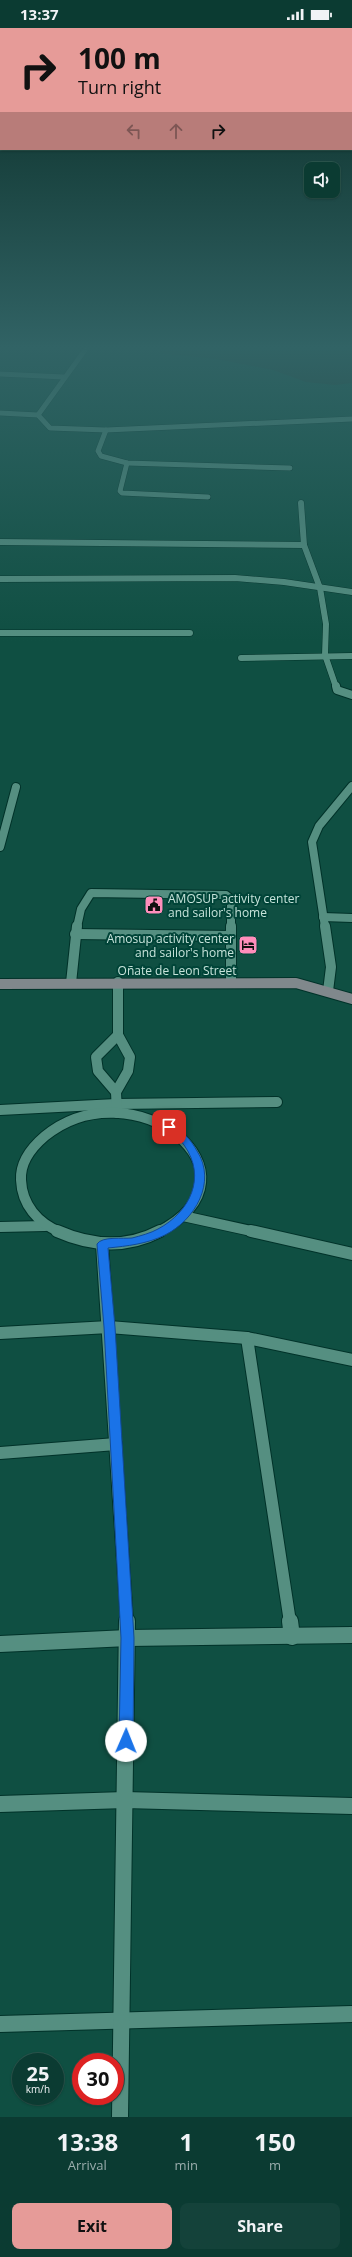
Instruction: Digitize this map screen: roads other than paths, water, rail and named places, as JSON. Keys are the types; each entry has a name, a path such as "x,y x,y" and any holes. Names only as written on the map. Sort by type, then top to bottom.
{"main road":[{"name":"Oñate de Leon Street","path":"0,984 118,982 296,983 352,999"}],"street":[{"path":"99,447 98,451 101,456 127,463 290,468"},
{"path":"127,463 120,491 122,493 208,497"},
{"path":"301,503 304,545 320,588 326,624 325,655 337,690 352,695"},
{"path":"0,542 304,545"},
{"path":"0,579 235,578 352,592"},
{"path":"0,634 190,633"},
{"path":"241,658 325,655 352,656"},
{"path":"328,991 331,967 312,842 319,826 352,786"},
{"path":"0,846 16,787"},
{"path":"71,983 75,934 86,896 91,893 226,895 231,899 231,982"},
{"path":"323,917 352,918"},
{"path":"75,934 231,936"},
{"path":"117,1109 116,1092 128,1071 130,1056 118,1035 118,982"},
{"path":"116,1092 98,1071 96,1057 118,1035"},
{"path":"0,1110 117,1109 277,1102"},
{"path":"117,1109 147,1118 169,1127 187,1141 197,1159 201,1178 196,1198 183,1216 161,1232 133,1242 102,1244 72,1238 45,1226 27,1206 20,1184 24,1160 39,1140 62,1124 117,1109"},
{"path":"183,1216 352,1254"},
{"path":"0,1227 45,1226"},
{"path":"102,1244 109,1327 128,1638 120,2021 120,2117"},
{"path":"0,1333 109,1327 247,1338 352,1360"},
{"path":"247,1338 292,1637"},
{"path":"0,1453 116,1444"},
{"path":"0,1644 128,1638 352,1635"},
{"path":"0,1804 124,1800 352,1806"},
{"path":"0,2024 352,2014"}],"place":[{"name":"AMOSUP activity center and sailor's home","path":"154,905"},
{"name":"Amosup activity center and sailor's home","path":"248,945"}]}
